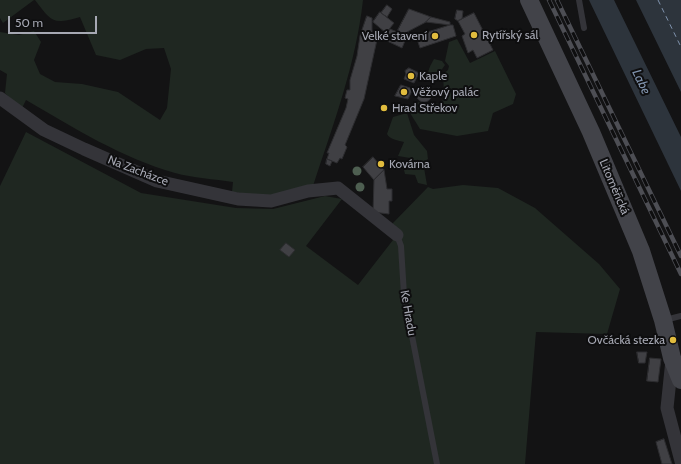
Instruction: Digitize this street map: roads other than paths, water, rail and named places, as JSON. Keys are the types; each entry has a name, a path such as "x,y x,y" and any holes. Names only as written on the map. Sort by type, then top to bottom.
{"main road":[{"name":"Litoměřická","path":"529,0 591,132 640,250 663,320 672,358 681,380"}],"street":[{"name":"Na Zacházce","path":"0,98 44,130 157,181 238,199 271,201 308,191 338,188"},
{"name":"Ke Hradu","path":"338,188 397,235"},
{"path":"672,358 667,408 681,461"}],"lane":[{"path":"580,0 584,28"},
{"name":"Ke Hradu","path":"397,235 401,246 404,295 437,464"},
{"path":"663,320 681,316"}],"water":[{"name":"Labe","path":"589,0 614,0 681,137 681,191"},
{"path":"636,0 681,0 681,92"}],"railway":[{"path":"549,0 681,274"},
{"path":"557,0 681,256"}],"place":[{"name":"Rytířský sál","path":"474,35"},
{"name":"Velké stavení","path":"435,36"},
{"name":"Kaple","path":"411,76"},
{"name":"Věžový palác","path":"404,92"},
{"name":"Hrad Střekov","path":"384,108"},
{"name":"Kovárna","path":"381,164"},
{"name":"Ovčácká stezka","path":"673,340"}]}
